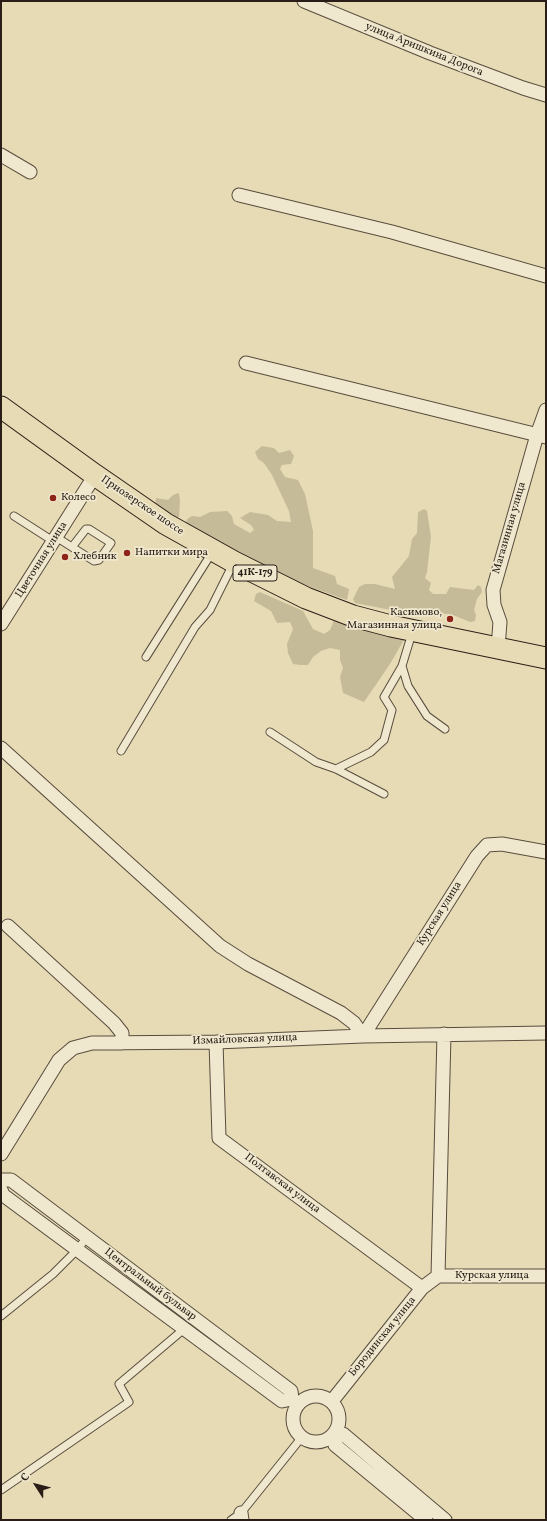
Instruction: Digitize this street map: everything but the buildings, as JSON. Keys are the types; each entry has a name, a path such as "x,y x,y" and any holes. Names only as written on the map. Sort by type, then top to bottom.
{"main road":[{"name":"Приозерское шоссе","path":"1,407 166,524 213,551 306,598 353,616 412,631 546,658"}],"street":[{"name":"улица Аришкина Дорога","path":"304,1 430,53 546,96"},
{"path":"1,155 30,172"},
{"path":"239,195 392,232 546,276"},
{"path":"246,363 542,436"},
{"name":"Магазинная улица","path":"498,648 500,622 494,605 493,590 542,436 546,410"},
{"name":"Цветочная улица","path":"1,624 95,475"},
{"path":"1,748 220,946 248,964 341,1013 354,1023 363,1036"},
{"name":"Курская улица","path":"363,1036 477,856 487,845 502,844 546,852"},
{"path":"8,926 114,1023 122,1033 122,1043"},
{"name":"Измайловская улица","path":"1,1154 59,1060 73,1048 92,1043 216,1042 363,1036 546,1033"},
{"path":"438,1276 444,1034"},
{"name":"Полтавская улица","path":"216,1042 219,1138 422,1288"},
{"name":"Центральный бульвар","path":"1,1180 11,1180 291,1391 295,1402 282,1401 3,1195 1,1190"},
{"name":"Курская улица","path":"438,1276 546,1276"},
{"name":"Бородинская улица","path":"332,1401 422,1288 438,1276"},
{"path":"426,1520 335,1445 336,1435 340,1417 337,1408 332,1401 323,1396 314,1395 295,1402 293,1424 298,1434 306,1440 316,1442 326,1440 336,1435 343,1434 445,1520"}],"lane":[{"path":"14,516 97,562 110,543 89,529 86,529 72,547"},
{"path":"146,657 213,551"},
{"path":"121,751 195,627 210,610 234,562"},
{"path":"336,769 371,752 384,740 392,710 384,697 402,666 412,631"},
{"path":"402,666 408,686 427,716 445,729"},
{"path":"270,732 316,762 336,769 384,794"},
{"path":"1,1316 53,1274 77,1250 87,1237"},
{"path":"1,1490 129,1402 119,1384 184,1329"},
{"path":"238,1518 302,1437"}],"shaded area":[{"path":"262,446 274,448 279,453 290,450 294,456 291,464 282,465 280,469 285,477 298,480 305,494 313,531 313,568 335,576 337,584 349,589 347,600 288,579 185,526 187,519 192,516 200,517 210,512 227,511 232,516 234,524 250,533 254,530 251,525 240,518 250,512 268,515 277,521 291,522 289,511 272,475 264,463 258,459 255,452"},
{"path":"179,493 179,517 172,519 155,507 156,498 168,500 173,495"},
{"path":"424,509 427,511 431,537 425,578 431,583 429,590 433,594 446,594 450,587 474,590 478,585 481,587 482,592 477,599 474,610 476,615 475,621 470,622 453,615 428,611 416,613 396,611 355,603 353,599 359,587 365,584 375,584 395,589 392,577 409,556 412,539 417,533 418,512"},
{"path":"260,592 303,611 313,629 324,634 330,630 334,620 405,638 390,664 364,702 343,693 340,677 343,668 340,660 340,650 330,648 321,651 313,657 308,665 293,664 288,653 287,644 293,629 290,622 277,623 271,611 254,601 256,594"}],"place":[{"name":"Колесо","path":"53,498"},
{"name":"Напитки мира","path":"127,553"},
{"name":"Хлебник","path":"65,557"},
{"name":"Касимово, Магазинная улица","path":"450,619"}]}
